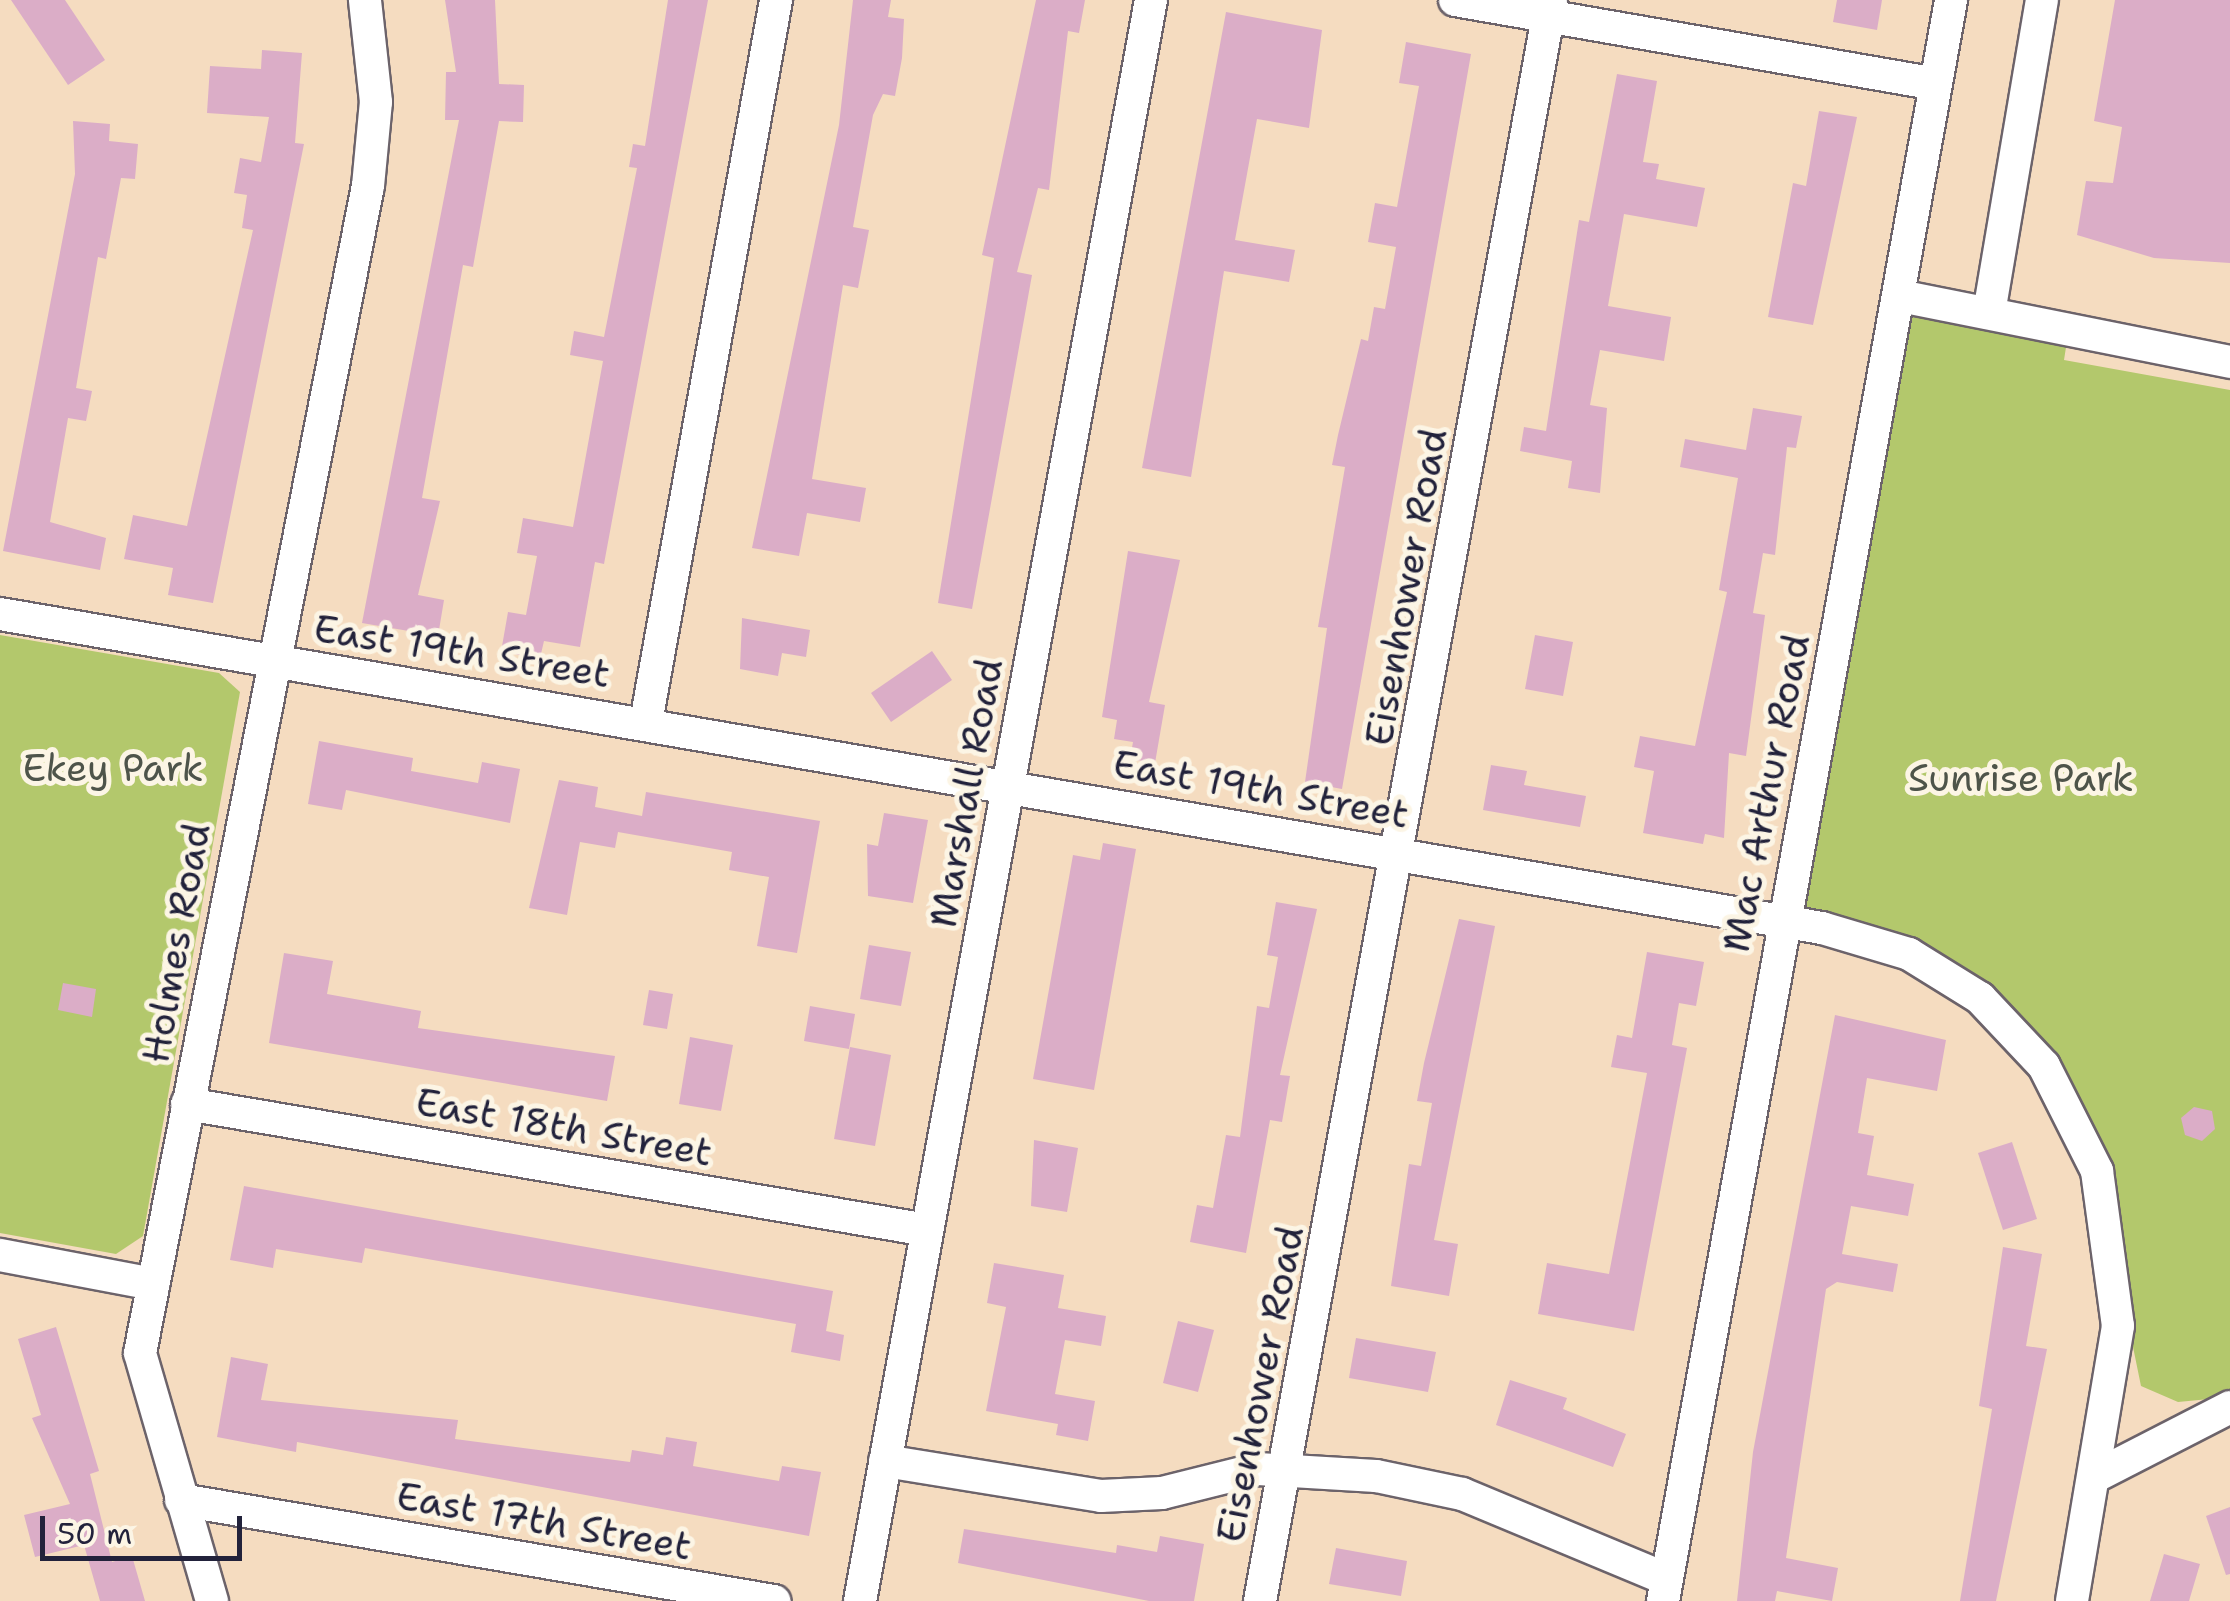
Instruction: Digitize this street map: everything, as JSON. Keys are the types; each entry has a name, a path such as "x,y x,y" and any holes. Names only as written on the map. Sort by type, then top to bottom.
{"street":[{"name":"Holmes Road","path":"212,1601 140,1353 372,151 365,0"},
{"path":"646,722 776,0"},
{"name":"Marshall Road","path":"860,1601 1151,0"},
{"path":"1455,0 1550,8 1936,84"},
{"name":"Mac Arthur Road","path":"1664,1590 1951,0"},
{"path":"1989,313 2042,0"},
{"name":"Eisenhower Road","path":"1260,1601 1550,8"},
{"path":"1900,296 2230,362"},
{"name":"East 19th Street","path":"0,614 646,722 1783,921 1866,938 1944,972 2016,1034 2074,1117 2096,1171 2118,1284 2094,1477 2072,1601"},
{"name":"East 18th Street","path":"187,1104 928,1230"},
{"path":"0,1255 153,1284"},
{"path":"2094,1477 2230,1407"},
{"path":"885,1460 1101,1496 1286,1468 1462,1494 1664,1590"},
{"name":"East 17th Street","path":"182,1500 774,1601"}],"green space":[{"name":"Sunrise Park","path":"1900,296 2069,328 2064,360 2230,390 2230,1397 2178,1402 2141,1386 2097,1171 1980,998 1783,921"},
{"name":"Ekey Park","path":"0,635 219,673 240,692 143,1236 116,1254 0,1233"}],"building":[{"path":"11,0 65,0 105,60 68,85"},
{"path":"445,0 495,0 499,84 524,85 523,122 499,121 473,267 463,265 422,498 440,501 418,595 444,600 438,636 362,623 459,120 445,120 446,72 456,72"},
{"path":"668,0 708,0 604,564 595,562 580,647 544,641 540,658 501,652 508,612 526,615 537,556 517,553 523,518 573,527 603,361 570,355 574,331 604,337 637,168 629,167 633,144 645,146"},
{"path":"853,0 891,0 888,17 904,19 902,58 895,96 883,94 873,115 853,227 869,230 858,288 843,285 812,479 866,488 860,522 807,513 799,556 752,548 839,125"},
{"path":"1036,0 1085,0 1079,33 1068,31 1049,190 1038,188 1017,272 1032,275 972,609 938,603 994,258 982,255"},
{"path":"1837,0 1882,0 1877,30 1833,22"},
{"path":"2115,0 2230,0 2230,263 2154,258 2077,235 2086,181 2113,183 2122,127 2094,121"},
{"path":"1226,12 1322,30 1309,128 1257,119 1235,240 1295,250 1289,282 1224,271 1191,477 1142,468"},
{"path":"1406,42 1471,54 1342,789 1305,782 1327,628 1318,627 1345,467 1332,465 1338,435 1361,339 1368,341 1374,307 1385,309 1396,247 1368,242 1375,203 1397,207 1419,86 1399,83"},
{"path":"262,50 302,53 295,143 304,144 213,603 168,595 173,568 124,559 133,515 187,526 253,230 242,228 247,195 234,193 240,158 261,162 269,117 207,113 210,66 261,69"},
{"path":"1617,74 1657,81 1643,162 1659,164 1656,179 1705,188 1697,227 1624,214 1608,306 1671,317 1664,361 1600,350 1590,405 1607,408 1600,493 1568,488 1572,461 1520,451 1524,427 1546,431 1579,220 1589,222"},
{"path":"1819,111 1857,117 1813,325 1768,317 1793,183 1806,186"},
{"path":"73,121 110,124 109,141 138,144 135,179 121,178 106,259 98,257 76,388 92,391 86,421 68,418 50,522 106,538 100,570 3,551 75,174"},
{"path":"1753,408 1802,416 1796,448 1787,447 1775,555 1763,553 1753,613 1765,615 1746,756 1729,753 1724,838 1705,834 1703,844 1643,833 1654,771 1634,767 1640,736 1695,746 1727,592 1719,590 1738,478 1680,467 1685,439 1746,450"},
{"path":"1128,551 1180,560 1149,702 1165,705 1155,763 1130,759 1133,742 1114,739 1117,720 1102,717"},
{"path":"742,618 810,630 806,657 782,653 778,676 740,669"},
{"path":"1535,635 1573,642 1563,696 1525,689"},
{"path":"932,651 952,680 891,722 871,693"},
{"path":"319,741 413,758 411,771 478,783 482,762 520,769 510,823 346,790 342,810 308,804"},
{"path":"1491,765 1527,771 1524,785 1586,796 1580,827 1483,810"},
{"path":"559,780 598,787 595,807 642,816 646,792 820,821 797,953 757,946 769,877 729,870 732,852 618,832 615,848 580,842 567,915 529,908"},
{"path":"884,813 928,820 913,903 868,896 867,844 878,846"},
{"path":"1103,843 1136,849 1094,1090 1033,1079 1073,855 1100,860"},
{"path":"1276,902 1317,909 1280,1075 1290,1076 1282,1122 1270,1120 1246,1253 1190,1242 1197,1205 1213,1208 1226,1135 1240,1137 1257,1006 1269,1008 1278,957 1267,955"},
{"path":"1459,919 1495,926 1434,1240 1458,1244 1449,1296 1391,1286 1409,1164 1421,1166 1432,1103 1417,1101 1424,1063"},
{"path":"869,945 911,952 901,1006 860,999"},
{"path":"1647,952 1704,962 1696,1006 1679,1003 1672,1045 1687,1048 1634,1331 1538,1314 1547,1263 1609,1274 1647,1073 1611,1067 1617,1035 1632,1038"},
{"path":"284,953 333,961 327,994 421,1011 418,1028 615,1056 607,1101 269,1043"},
{"path":"63,983 96,989 92,1017 58,1010"},
{"path":"649,990 673,994 667,1029 643,1025"},
{"path":"810,1006 855,1014 849,1049 804,1041"},
{"path":"1835,1015 1946,1040 1937,1091 1867,1078 1858,1133 1874,1136 1867,1175 1914,1184 1908,1216 1851,1206 1842,1254 1898,1264 1893,1292 1837,1282 1826,1289 1786,1558 1838,1568 1832,1601 1777,1591 1775,1601 1737,1601 1753,1452"},
{"path":"690,1037 733,1045 721,1111 679,1104"},
{"path":"850,1047 891,1055 875,1146 834,1139"},
{"path":"2194,1107 2212,1111 2215,1129 2202,1141 2185,1135 2181,1118"},
{"path":"1034,1140 1078,1148 1067,1212 1031,1206"},
{"path":"2012,1142 2037,1219 2003,1230 1978,1153"},
{"path":"244,1186 833,1291 826,1331 844,1335 840,1361 791,1352 796,1324 365,1248 362,1263 276,1249 273,1268 230,1260"},
{"path":"2003,1247 2042,1254 2026,1346 2047,1349 1996,1601 1960,1601 1992,1409 1979,1406"},
{"path":"994,1263 1064,1275 1058,1308 1106,1316 1101,1346 1065,1340 1055,1394 1095,1401 1088,1441 1056,1435 1058,1424 986,1411 1006,1307 987,1303"},
{"path":"1178,1321 1214,1330 1198,1392 1163,1383"},
{"path":"56,1327 99,1471 90,1474 112,1562 132,1556 145,1601 100,1601 84,1545 35,1557 24,1515 70,1504 32,1418 41,1415 18,1339"},
{"path":"1356,1338 1436,1352 1428,1392 1349,1378"},
{"path":"231,1357 268,1364 261,1400 458,1420 455,1439 630,1462 632,1450 663,1455 666,1437 697,1442 693,1466 779,1481 782,1466 821,1472 809,1536 297,1442 296,1452 217,1437"},
{"path":"1510,1380 1567,1398 1563,1409 1626,1434 1613,1467 1496,1425"},
{"path":"2230,1507 2230,1574 2226,1575 2206,1516"},
{"path":"964,1529 1116,1553 1117,1545 1157,1552 1160,1536 1204,1544 1194,1601 1149,1601 958,1563"},
{"path":"1336,1548 1407,1561 1401,1596 1329,1584"},
{"path":"2164,1554 2200,1564 2189,1601 2150,1601"}]}
